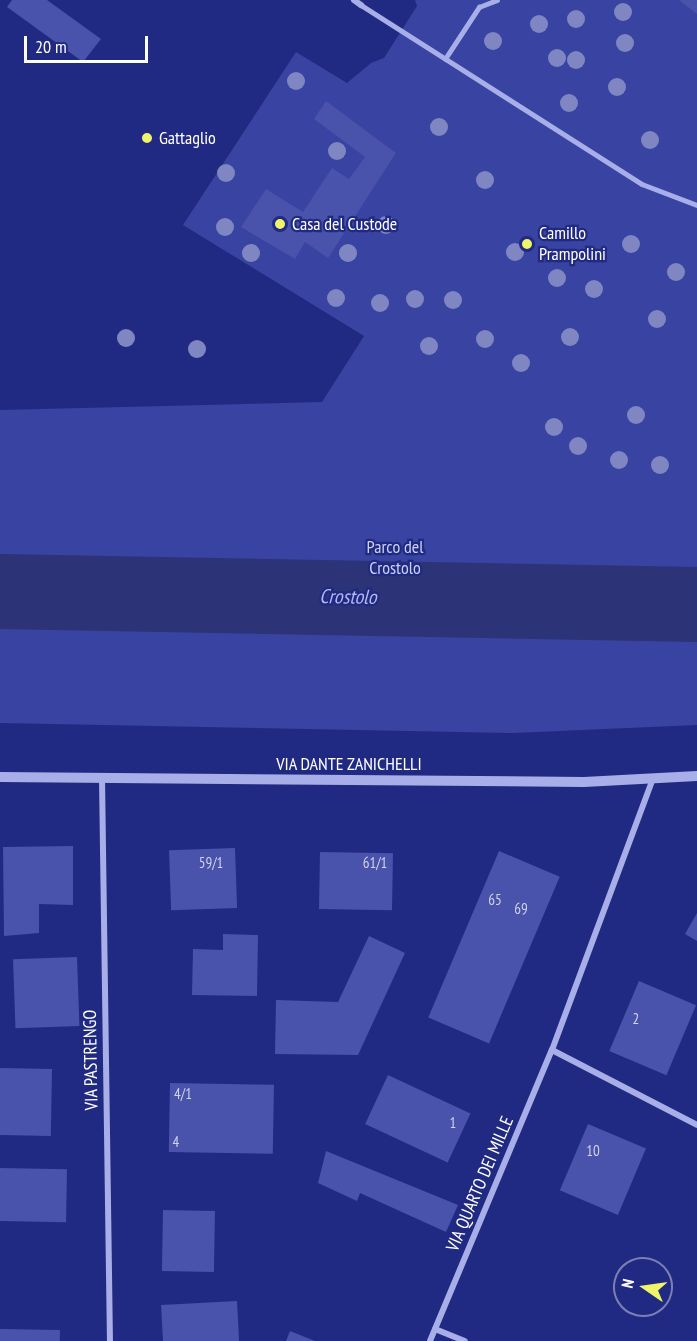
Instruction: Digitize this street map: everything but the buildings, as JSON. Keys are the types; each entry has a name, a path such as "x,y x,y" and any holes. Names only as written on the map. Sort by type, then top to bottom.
{"street":[{"path":"354,0 361,5"},
{"name":"VIA DANTE ZANICHELLI","path":"0,777 572,782 697,776"},
{"name":"VIA PASTRENGO","path":"102,778 110,1341"},
{"name":"VIA QUARTO DEI MILLE","path":"430,1341 552,1050 653,778"},
{"path":"552,1050 697,1125"},
{"path":"435,1329 465,1341"}],"lane":[{"path":"445,59 479,7 497,0"},
{"path":"361,5 400,32 642,184 697,205"}],"green space":[{"name":"Parco del Crostolo","path":"415,0 697,0 697,725 513,733 0,723 0,410 322,402 364,336 183,225 296,52 347,83 371,63 384,58 417,6"}],"waterway":[{"name":"Crostolo","path":"0,591 697,604"}],"place":[{"name":"Gattaglio","path":"147,138"},
{"name":"Casa del Custode","path":"280,224"},
{"name":"Camillo Prampolini","path":"527,244"}]}
